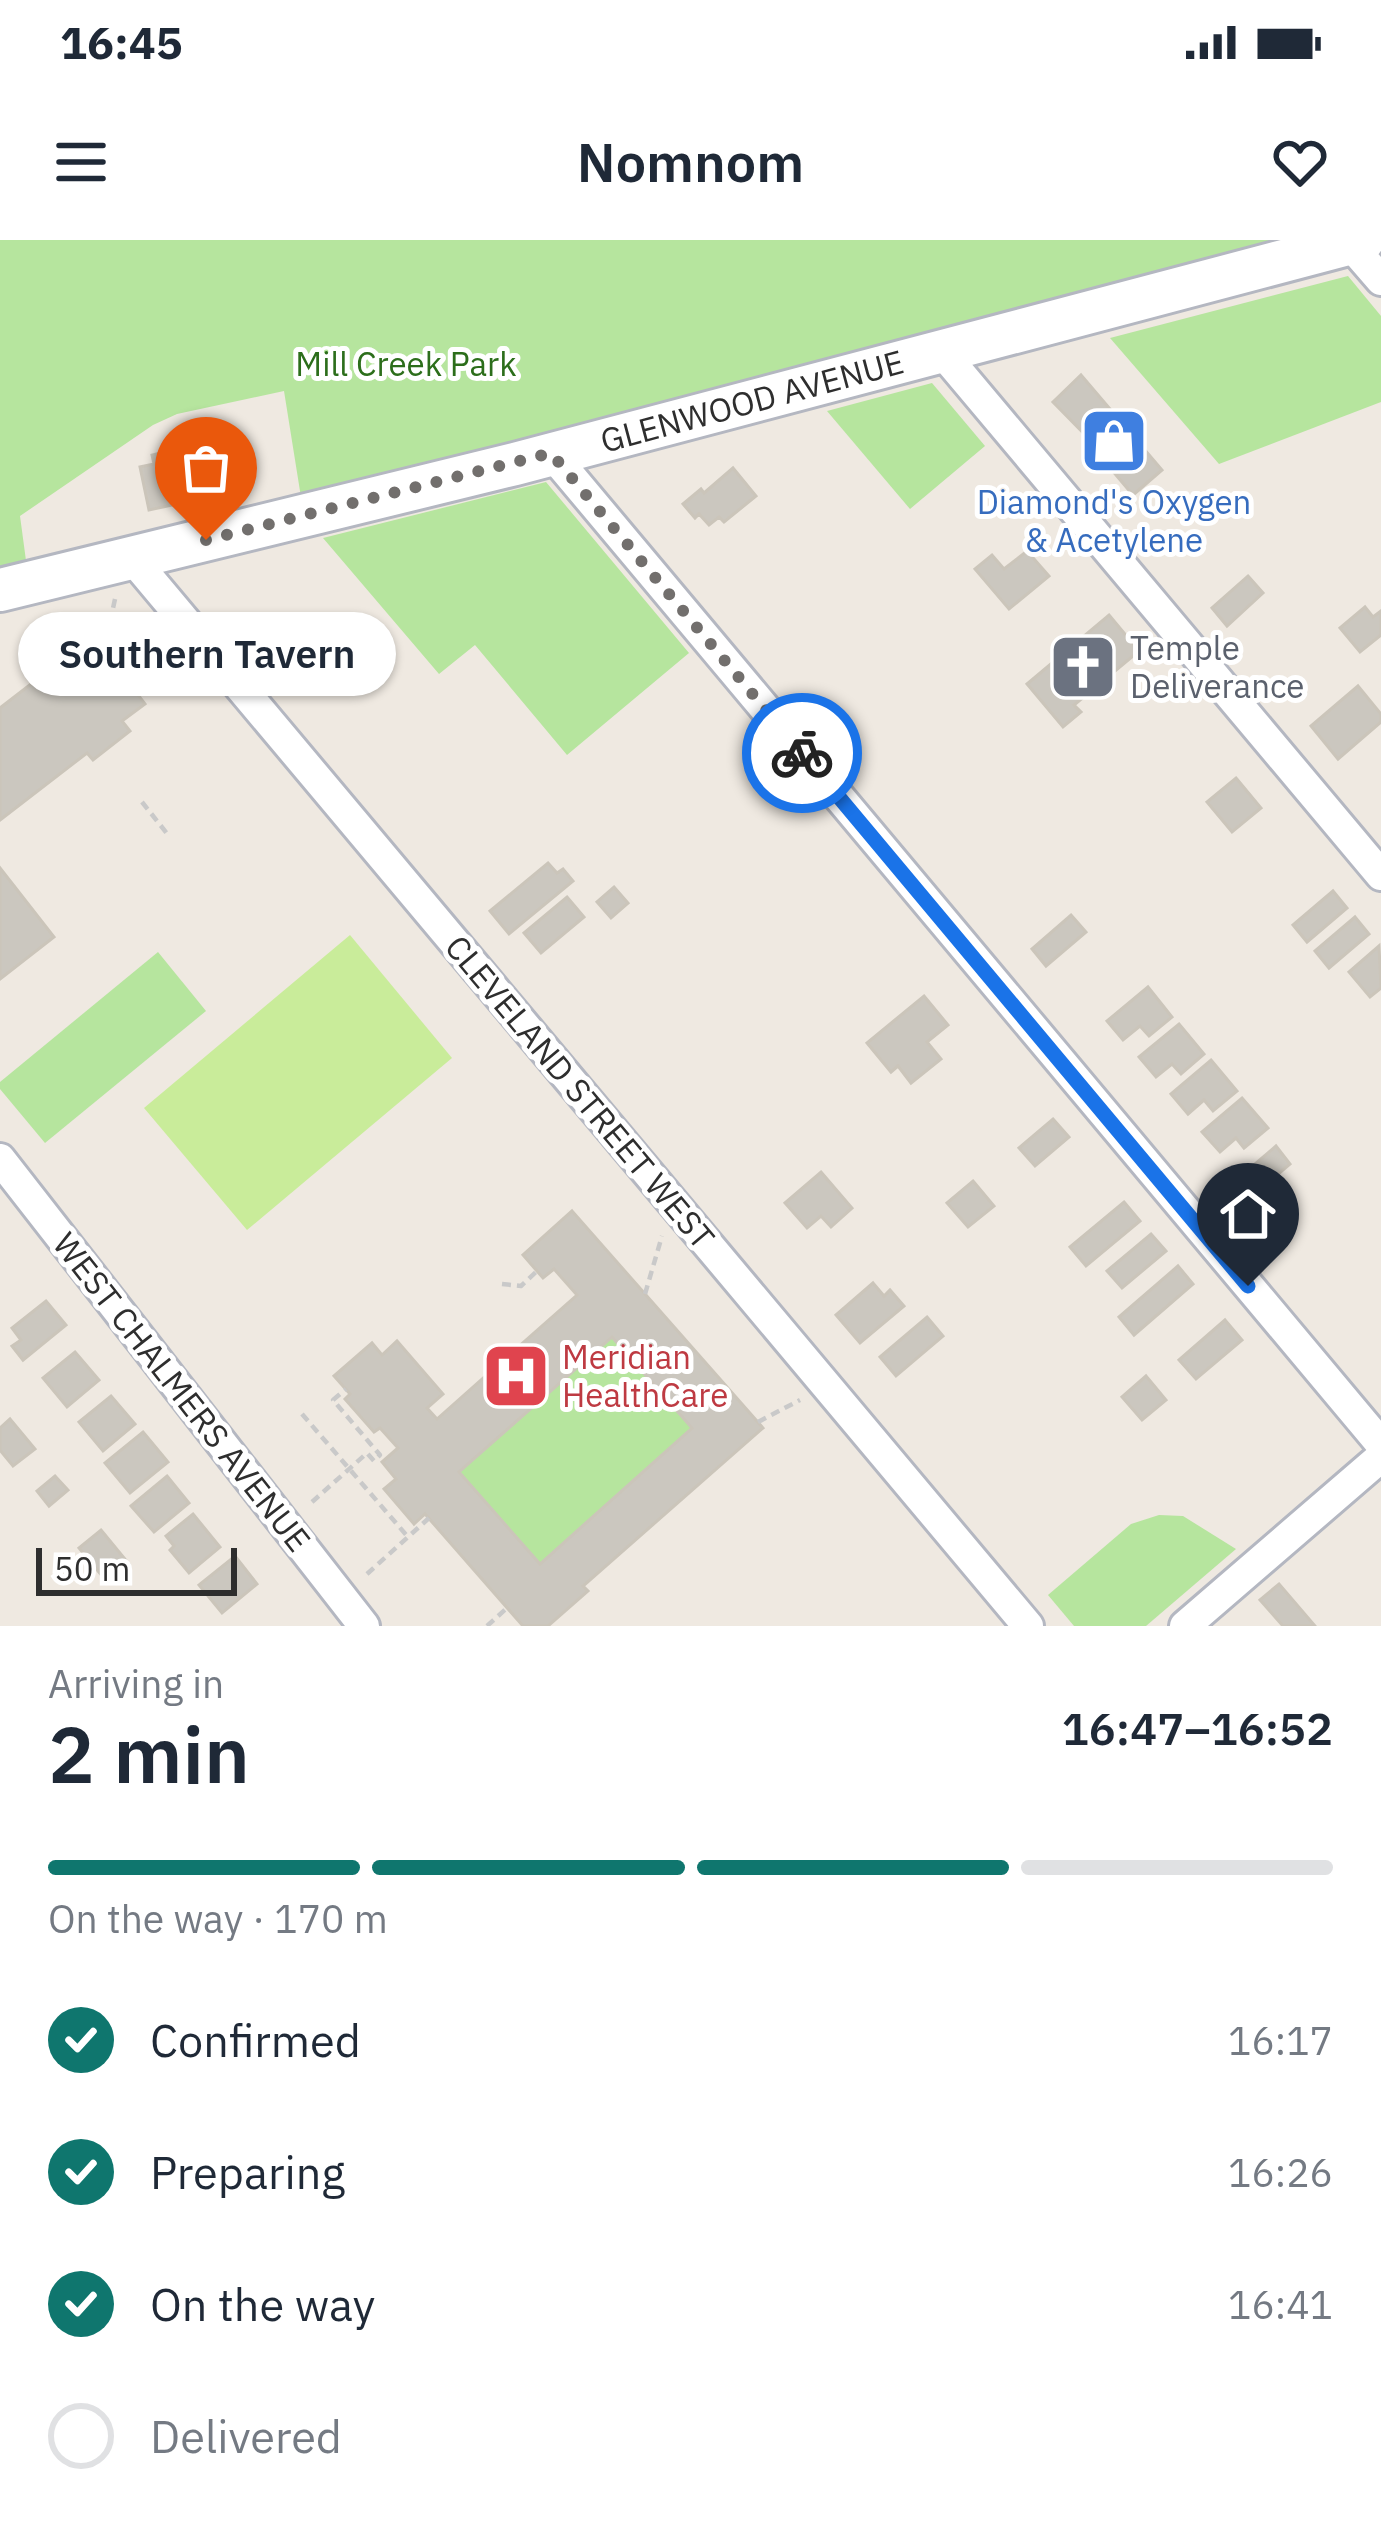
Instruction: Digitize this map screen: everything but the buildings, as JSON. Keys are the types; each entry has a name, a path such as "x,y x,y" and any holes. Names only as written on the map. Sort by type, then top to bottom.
{"main road":[{"name":"GLENWOOD AVENUE","path":"0,590 124,574 551,453 1356,242"}],"street":[{"path":"1356,242 1381,280"},
{"path":"941,352 1381,875"},
{"path":"551,453 1381,1444"},
{"name":"CLEVELAND STREET WEST","path":"124,574 1028,1626"},
{"name":"WEST CHALMERS AVENUE","path":"0,1159 364,1626"},
{"path":"1185,1626 1381,1457"}],"path":[{"path":"124,574 109,627 165,699"},
{"path":"142,802 170,836"},
{"path":"645,1294 662,1236"},
{"path":"502,1284 521,1286 537,1271"},
{"path":"312,1502 367,1453 374,1461 380,1455 333,1400 346,1389"},
{"path":"758,1422 800,1400"},
{"path":"302,1414 408,1537"},
{"path":"367,1574 429,1518"},
{"path":"487,1626 508,1608"}],"green space":[{"name":"Mill Creek Park","path":"0,240 1363,240 304,516 284,391 177,414 153,425 20,516 29,583 0,590"},
{"path":"1348,276 1381,316 1381,402 1219,464 1110,338"},
{"path":"932,383 985,446 910,509 827,411"},
{"path":"546,482 689,653 567,755 475,645 439,674 323,538"},
{"path":"350,935 452,1058 247,1230 144,1108"},
{"path":"158,952 206,1011 45,1143 0,1089 0,1082"},
{"path":"612,1337 692,1428 540,1564 459,1472"},
{"path":"1159,1515 1183,1516 1236,1549 1146,1626 1074,1626 1048,1595 1131,1524"}],"way so far":[{"path":"206,540 551,453 802,753"}],"place":[{"name":"Diamond's Oxygen & Acetylene","path":"1114,441"},
{"name":"Southern Tavern","path":"206,540"},
{"name":"Temple Deliverance","path":"1083,667"},
{"name":"Meridian HealthCare","path":"516,1376"}],"route":[{"path":"802,753 1248,1286"}]}
